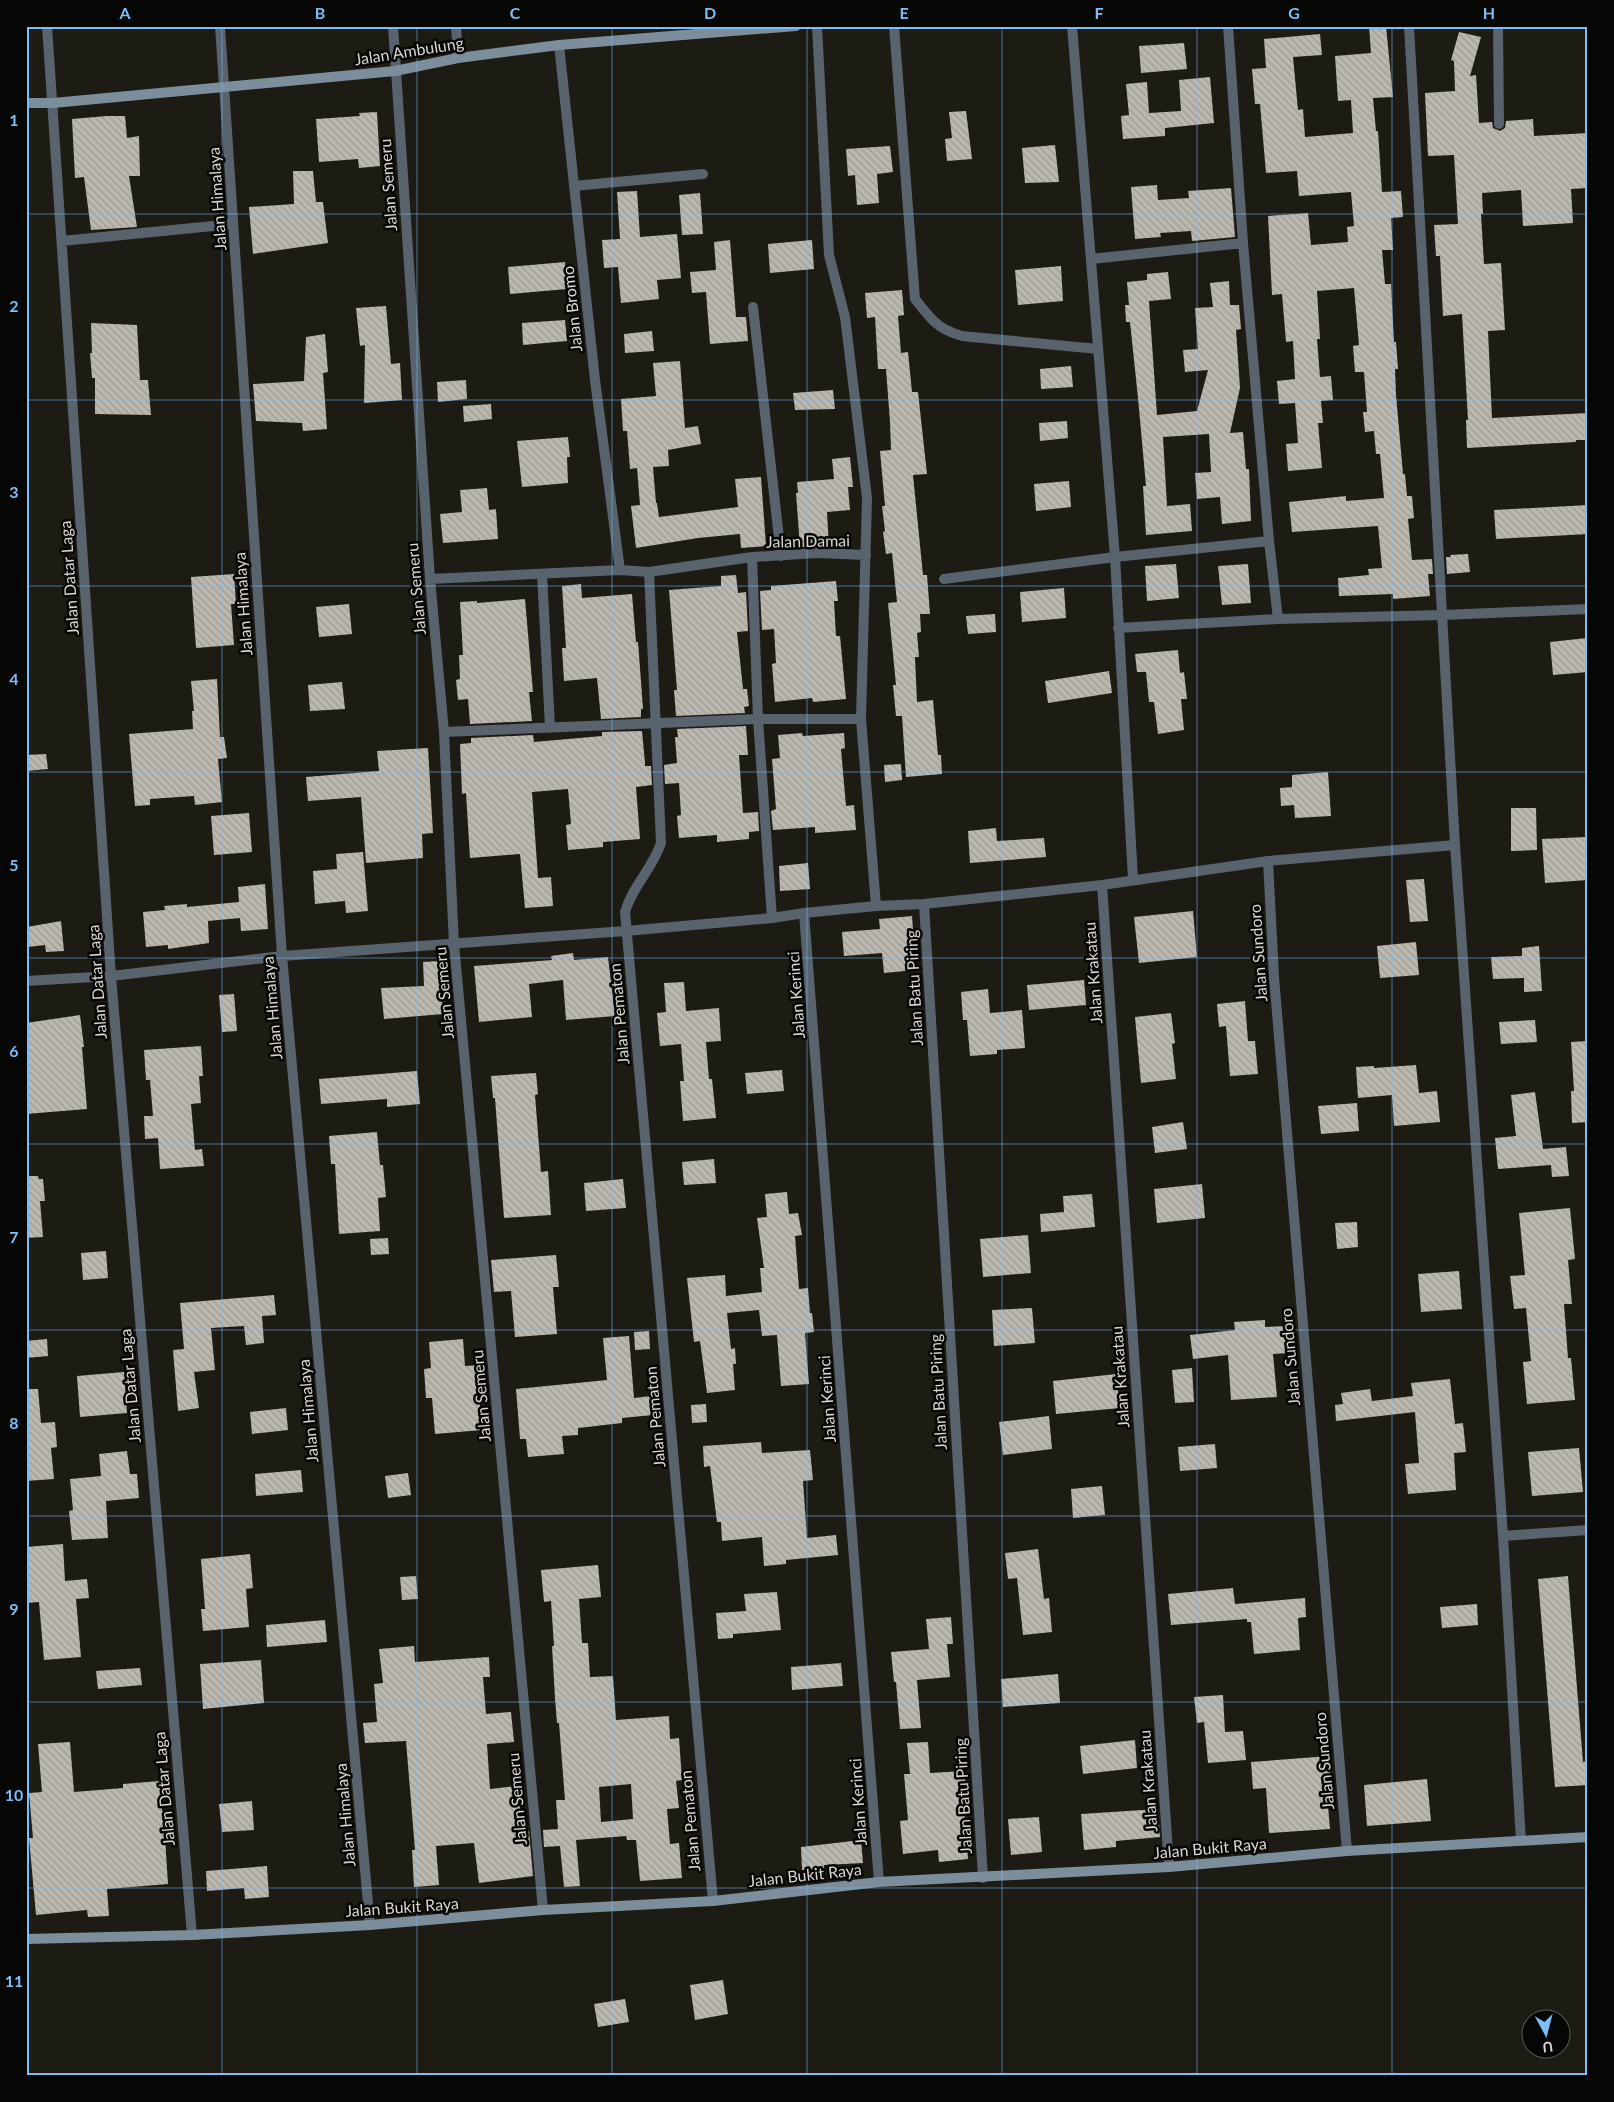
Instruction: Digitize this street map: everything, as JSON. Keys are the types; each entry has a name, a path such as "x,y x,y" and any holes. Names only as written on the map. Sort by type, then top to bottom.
{"street":[{"name":"Jalan Datar Laga","path":"47,26 111,976 192,1934"},
{"name":"Jalan Himalaya","path":"220,26 282,956 370,1925"},
{"name":"Jalan Semeru","path":"393,26 430,579 444,732 454,944 542,1910"},
{"path":"456,26 458,58"},
{"name":"Jalan Ambulung","path":"26,103 53,103 395,71 458,58 559,45 796,26"},
{"path":"817,26 829,256 848,336 867,498 866,555"},
{"path":"894,26 915,299 934,324 945,331 962,336 1098,349"},
{"path":"1072,26 1115,557 1133,879"},
{"path":"1228,26 1243,243 1269,541 1278,618"},
{"path":"1409,26 1443,615 1454,845 1504,1536 1521,1841"},
{"path":"1498,26 1499,124"},
{"name":"Jalan Bromo","path":"559,45 595,380 620,570"},
{"path":"574,186 702,174"},
{"path":"62,241 233,224"},
{"path":"1091,259 1243,243"},
{"path":"753,307 781,556"},
{"path":"944,578 1115,557 1269,541"},
{"name":"Jalan Damai","path":"430,579 620,570 649,572 752,557 817,553 866,555 861,719 876,906"},
{"path":"752,557 758,719 772,918"},
{"name":"Jalan Pematon","path":"649,572 661,843 658,855 628,901 625,912 713,1901"},
{"path":"542,574 550,727"},
{"path":"1118,628 1278,618 1588,610"},
{"path":"444,732 758,719 861,719"},
{"path":"26,981 111,976 282,956 626,931 772,918 876,906 924,904 1102,885 1133,879 1268,861 1454,845"},
{"name":"Jalan Sundoro","path":"1268,861 1274,977 1347,1851"},
{"name":"Jalan Krakatau","path":"1102,885 1168,1867"},
{"name":"Jalan Batu Piring","path":"924,904 983,1878"},
{"name":"Jalan Kerinci","path":"804,913 879,1882"},
{"path":"1504,1536 1588,1530"},
{"name":"Jalan Bukit Raya","path":"26,1939 192,1934 370,1925 542,1910 713,1901 879,1882 1168,1867 1347,1851 1588,1837"}],"building":[{"path":"1369,26 1386,26 1393,97 1373,98 1376,131 1378,131 1382,192 1401,191 1403,217 1391,218 1393,250 1382,250 1385,284 1391,284 1394,342 1396,342 1398,369 1395,369 1396,395 1403,474 1405,474 1407,496 1412,496 1414,518 1408,519 1412,560 1432,559 1433,574 1428,574 1430,596 1393,599 1393,594 1339,596 1338,578 1369,575 1368,569 1382,568 1378,526 1292,532 1289,502 1346,496 1346,501 1384,498 1380,454 1376,454 1374,431 1365,432 1363,412 1367,412 1364,372 1355,372 1353,346 1359,345 1354,288 1317,291 1320,339 1317,339 1320,377 1331,376 1333,400 1321,401 1323,423 1318,423 1322,468 1288,471 1286,444 1298,443 1295,403 1279,404 1277,381 1295,379 1293,341 1286,342 1282,294 1272,295 1268,216 1308,213 1311,245 1348,242 1347,227 1354,226 1351,192 1299,196 1297,171 1266,173 1260,104 1255,104 1252,69 1266,68 1264,39 1320,34 1322,55 1293,57 1298,110 1303,109 1305,137 1353,133 1351,100 1338,101 1335,56 1371,53"},
{"path":"1459,32 1481,37 1470,76 1476,75 1479,123 1492,122 1493,128 1500,131 1505,128 1506,121 1533,119 1534,136 1588,133 1588,188 1571,189 1573,223 1523,226 1521,190 1482,193 1483,214 1481,214 1484,264 1501,263 1505,330 1488,331 1492,418 1588,413 1588,440 1467,448 1466,420 1468,420 1462,314 1443,316 1440,256 1436,256 1434,225 1458,224 1454,155 1428,156 1425,93 1455,91 1454,61 1451,60"},
{"path":"1184,43 1187,69 1141,73 1139,46"},
{"path":"1210,77 1214,123 1165,128 1165,136 1123,139 1121,116 1129,115 1126,84 1147,82 1149,113 1181,111 1179,80"},
{"path":"966,111 972,159 947,161 945,139 952,138 949,112"},
{"path":"377,112 380,166 359,168 358,159 319,162 316,119 360,116 359,113"},
{"path":"125,116 127,138 139,136 140,176 129,176 137,227 91,230 84,177 75,178 72,119"},
{"path":"1055,145 1059,182 1025,183 1022,148"},
{"path":"890,146 893,172 877,174 879,203 857,205 855,175 848,176 846,149"},
{"path":"293,171 313,171 316,202 323,202 328,243 253,254 249,207 294,204"},
{"path":"1157,185 1158,200 1189,198 1188,191 1231,188 1235,237 1192,241 1191,231 1160,233 1161,237 1135,239 1131,187"},
{"path":"637,191 640,237 677,234 681,278 657,280 659,299 621,303 618,267 604,268 602,240 620,239 617,192"},
{"path":"700,193 703,234 682,235 679,195"},
{"path":"730,240 736,317 746,317 748,341 710,344 706,292 692,293 690,272 716,270 714,242"},
{"path":"812,240 814,269 770,273 768,244"},
{"path":"565,262 567,289 510,294 508,267"},
{"path":"1061,266 1063,301 1018,305 1015,270"},
{"path":"1168,272 1171,299 1149,301 1157,415 1197,411 1208,370 1185,372 1183,350 1198,349 1195,308 1213,307 1210,283 1229,281 1230,305 1239,305 1241,329 1236,330 1240,388 1230,433 1243,432 1246,469 1249,469 1251,521 1222,524 1220,497 1197,499 1195,473 1211,472 1209,434 1163,437 1167,506 1190,504 1192,531 1146,535 1143,486 1146,486 1138,398 1130,322 1126,322 1125,305 1129,305 1127,282 1147,280 1147,274"},
{"path":"902,290 904,315 898,316 901,353 908,352 912,392 918,392 927,474 913,475 923,575 927,575 930,614 920,614 921,632 917,633 919,657 915,657 917,702 933,700 938,755 941,755 942,774 906,777 902,716 896,716 893,685 896,685 888,603 897,602 892,553 886,554 883,532 885,531 882,506 885,506 880,451 891,450 886,369 878,369 875,317 867,318 865,293"},
{"path":"386,306 391,364 400,363 402,400 364,403 365,345 360,346 356,308"},
{"path":"565,320 567,341 523,345 522,323"},
{"path":"91,323 137,325 140,380 148,380 151,415 95,414 95,378 92,378 90,353 92,353"},
{"path":"652,331 654,351 625,353 624,334"},
{"path":"325,334 328,372 323,373 327,429 303,431 302,423 256,421 253,384 304,381 306,337"},
{"path":"680,361 685,428 698,426 701,444 668,450 669,466 653,467 659,517 738,507 735,479 761,477 766,546 741,548 740,534 698,538 636,548 631,506 640,505 637,468 630,469 627,431 623,431 621,399 656,396 653,363"},
{"path":"1071,366 1073,387 1041,389 1040,369"},
{"path":"466,380 467,399 438,402 437,382"},
{"path":"833,390 835,409 795,410 793,393"},
{"path":"491,404 492,419 464,422 463,406"},
{"path":"1067,421 1068,438 1040,441 1039,423"},
{"path":"568,437 570,457 567,457 568,483 522,487 517,441"},
{"path":"850,457 853,487 848,487 850,510 827,512 829,547 800,547 796,493 798,493 797,482 834,479 832,459"},
{"path":"1069,481 1071,507 1036,511 1034,484"},
{"path":"487,488 489,510 496,509 498,539 443,543 440,514 462,512 460,490"},
{"path":"1588,505 1588,534 1496,539 1494,510"},
{"path":"1468,554 1470,572 1447,574 1446,557"},
{"path":"1176,564 1179,598 1147,601 1145,566"},
{"path":"1248,564 1251,603 1222,605 1218,566"},
{"path":"234,574 236,604 231,604 234,645 196,648 191,577"},
{"path":"736,575 738,593 746,592 748,631 737,632 743,689 747,689 749,706 744,707 745,713 676,716 674,690 677,690 669,590 721,586 721,576"},
{"path":"836,581 838,601 834,601 836,636 840,636 846,699 813,702 812,698 775,702 772,664 776,663 774,629 762,630 760,591 771,590 771,586"},
{"path":"581,584 582,598 632,594 643,709 641,709 641,717 601,719 597,678 564,681 562,648 566,648 562,586"},
{"path":"1064,588 1066,618 1022,622 1020,592"},
{"path":"525,599 533,692 529,692 532,721 470,724 468,699 458,700 456,680 460,679 459,655 463,655 460,602 477,601 477,603"},
{"path":"349,604 352,634 319,637 316,607"},
{"path":"995,614 996,632 968,634 966,616"},
{"path":"1587,638 1588,672 1553,675 1550,642"},
{"path":"1178,650 1180,673 1184,672 1187,699 1181,699 1184,730 1158,734 1154,702 1149,702 1146,672 1137,672 1135,654"},
{"path":"1109,671 1112,693 1048,703 1045,681"},
{"path":"217,679 220,737 224,737 227,758 218,759 222,802 195,805 194,796 150,799 150,805 135,806 129,734 193,729 192,711 194,711 191,681"},
{"path":"342,682 345,709 310,711 308,685"},
{"path":"746,726 748,755 739,755 743,813 758,812 759,831 749,832 749,839 717,842 717,835 679,838 677,816 681,815 679,783 665,784 664,765 677,763 675,737 678,737 677,729"},
{"path":"642,731 645,766 651,766 652,785 636,787 640,839 603,842 603,847 568,850 566,825 571,824 568,789 532,792 538,878 551,877 553,906 525,908 520,854 470,858 466,793 462,794 460,744 471,743 471,738 533,735 534,742 602,736 602,732"},
{"path":"802,733 803,736 844,733 845,748 841,749 846,806 854,805 856,830 815,833 815,827 773,830 771,811 776,809 772,759 780,758 778,735"},
{"path":"428,748 433,833 422,834 423,858 366,863 361,797 308,801 306,777 379,771 377,751"},
{"path":"46,754 48,769 26,771 26,755"},
{"path":"901,764 902,780 885,782 884,765"},
{"path":"1328,772 1331,816 1295,818 1294,805 1281,806 1280,788 1292,787 1292,775"},
{"path":"1511,808 1536,808 1537,850 1511,851"},
{"path":"249,813 252,852 214,855 211,816"},
{"path":"996,828 997,841 1044,838 1046,857 970,863 968,831"},
{"path":"1586,837 1588,880 1545,883 1542,839"},
{"path":"363,852 368,911 346,913 345,901 315,904 313,871 337,869 336,854"},
{"path":"808,863 810,889 780,891 779,866"},
{"path":"1424,879 1428,921 1410,922 1406,880"},
{"path":"265,884 268,929 241,931 240,918 208,921 209,943 168,949 168,945 146,947 143,912 165,910 164,906 187,904 187,907 239,902 238,887"},
{"path":"1193,911 1197,957 1139,963 1134,917"},
{"path":"912,916 916,970 884,973 882,953 844,956 842,932 880,929 879,919"},
{"path":"61,921 64,951 46,952 45,945 28,947 27,927"},
{"path":"1416,942 1419,975 1380,978 1377,946"},
{"path":"1539,946 1542,991 1524,992 1524,978 1493,979 1491,957 1522,956 1522,948"},
{"path":"573,953 574,960 608,957 615,1016 566,1020 563,980 529,984 532,1017 479,1022 474,966 552,960 551,956"},
{"path":"439,961 443,1014 384,1019 381,988 424,986 423,962"},
{"path":"1084,980 1086,1005 1029,1010 1027,985"},
{"path":"684,982 686,1011 719,1008 721,1041 706,1042 709,1079 712,1079 716,1118 683,1121 680,1081 684,1081 681,1044 660,1046 657,1013 666,1012 664,983"},
{"path":"988,989 990,1013 1022,1010 1025,1048 997,1050 997,1054 970,1056 967,1020 963,1020 961,992"},
{"path":"234,994 237,1031 222,1032 219,995"},
{"path":"1245,1001 1248,1041 1255,1041 1258,1074 1230,1076 1226,1026 1219,1027 1217,1004"},
{"path":"1171,1013 1175,1043 1172,1044 1176,1079 1141,1083 1135,1017"},
{"path":"80,1015 84,1047 82,1047 87,1109 26,1114 26,1023"},
{"path":"1535,1020 1537,1042 1501,1044 1499,1022"},
{"path":"1588,1041 1588,1122 1572,1123 1571,1091 1574,1091 1571,1042"},
{"path":"201,1046 203,1076 199,1076 201,1103 191,1104 195,1150 202,1149 204,1166 160,1169 158,1138 145,1139 144,1116 153,1116 150,1080 146,1080 144,1050"},
{"path":"1416,1065 1419,1093 1437,1091 1440,1122 1394,1126 1392,1095 1358,1098 1356,1067 1374,1066 1374,1068"},
{"path":"782,1070 784,1091 747,1094 745,1073"},
{"path":"417,1071 420,1104 387,1107 387,1099 321,1104 319,1079"},
{"path":"536,1073 538,1094 535,1095 541,1172 548,1171 551,1215 504,1218 495,1098 493,1098 491,1076"},
{"path":"1535,1092 1543,1149 1566,1147 1569,1176 1552,1177 1551,1165 1498,1169 1495,1138 1516,1136 1511,1095"},
{"path":"1357,1103 1359,1131 1321,1134 1318,1106"},
{"path":"1183,1122 1187,1149 1155,1153 1152,1127"},
{"path":"377,1132 380,1165 383,1165 386,1197 378,1198 380,1231 339,1234 335,1164 331,1164 329,1136"},
{"path":"714,1159 716,1183 684,1185 682,1162"},
{"path":"26,1176 38,1176 39,1179 43,1179 45,1201 40,1201 43,1237 26,1238"},
{"path":"623,1179 626,1208 586,1211 584,1183"},
{"path":"1202,1184 1205,1218 1157,1223 1154,1189"},
{"path":"787,1192 789,1214 798,1213 802,1235 795,1236 799,1289 808,1288 810,1313 812,1313 814,1332 805,1333 809,1384 781,1386 777,1335 762,1336 759,1310 727,1313 731,1349 735,1348 736,1364 733,1364 735,1390 707,1393 700,1341 694,1342 687,1278 725,1275 726,1296 762,1292 760,1268 764,1268 757,1218 767,1217 765,1194"},
{"path":"1092,1194 1095,1227 1041,1232 1040,1214 1064,1212 1063,1196"},
{"path":"1570,1208 1575,1259 1568,1260 1572,1304 1564,1304 1568,1358 1571,1358 1575,1400 1527,1404 1523,1362 1531,1361 1526,1308 1514,1309 1510,1276 1525,1275 1519,1213"},
{"path":"1357,1222 1358,1247 1337,1249 1335,1223"},
{"path":"1028,1235 1031,1273 983,1277 980,1239"},
{"path":"388,1238 389,1254 371,1255 370,1239"},
{"path":"106,1251 108,1278 83,1280 81,1253"},
{"path":"556,1255 559,1287 553,1287 557,1334 515,1337 511,1291 494,1292 491,1260"},
{"path":"1459,1271 1462,1309 1421,1312 1418,1274"},
{"path":"274,1295 276,1315 262,1316 264,1343 246,1345 244,1326 211,1328 215,1370 194,1372 199,1408 178,1411 173,1350 184,1349 180,1303"},
{"path":"1032,1308 1035,1343 994,1346 992,1310"},
{"path":"1265,1320 1265,1327 1287,1326 1289,1353 1273,1354 1277,1397 1231,1400 1228,1355 1193,1359 1190,1335 1235,1330 1234,1322"},
{"path":"649,1331 650,1349 635,1350 634,1332"},
{"path":"629,1336 634,1398 651,1396 653,1415 622,1418 622,1423 578,1428 578,1435 562,1436 564,1454 528,1457 526,1439 520,1439 516,1389 607,1380 603,1338"},
{"path":"47,1339 48,1356 26,1358 26,1341"},
{"path":"463,1339 465,1366 481,1365 484,1394 479,1394 482,1430 435,1434 432,1398 426,1398 424,1369 431,1368 429,1342"},
{"path":"1192,1368 1194,1402 1175,1403 1172,1370"},
{"path":"124,1372 127,1413 80,1417 77,1376"},
{"path":"1116,1374 1120,1408 1056,1414 1053,1381"},
{"path":"1450,1379 1455,1424 1463,1423 1466,1452 1454,1453 1456,1490 1408,1494 1405,1464 1419,1463 1415,1412 1336,1421 1335,1405 1343,1404 1341,1393 1370,1389 1372,1401 1413,1396 1411,1383"},
{"path":"26,1389 38,1389 41,1423 55,1422 57,1447 51,1448 54,1479 26,1481"},
{"path":"706,1404 707,1422 692,1423 691,1405"},
{"path":"286,1408 288,1430 252,1434 250,1412"},
{"path":"1049,1416 1052,1449 1003,1455 999,1422"},
{"path":"761,1442 762,1453 810,1450 813,1480 803,1481 807,1538 836,1535 838,1555 786,1560 786,1564 764,1566 762,1537 722,1541 721,1522 717,1522 710,1466 704,1467 703,1446"},
{"path":"1215,1444 1217,1468 1180,1471 1178,1447"},
{"path":"1579,1448 1583,1492 1532,1496 1528,1452"},
{"path":"127,1451 130,1474 137,1474 139,1498 106,1501 108,1538 72,1540 69,1511 73,1510 70,1479 101,1476 99,1454"},
{"path":"301,1470 303,1492 256,1496 255,1474"},
{"path":"408,1473 411,1495 388,1498 385,1476"},
{"path":"1102,1486 1105,1515 1073,1518 1071,1489"},
{"path":"63,1544 65,1581 87,1579 89,1598 76,1599 81,1657 44,1660 39,1602 26,1603 26,1547"},
{"path":"1038,1549 1044,1599 1049,1598 1052,1632 1023,1635 1017,1578 1008,1579 1005,1553"},
{"path":"250,1554 253,1588 246,1589 249,1627 203,1631 201,1609 205,1609 201,1559"},
{"path":"598,1565 601,1597 579,1599 582,1643 588,1643 590,1677 613,1676 616,1720 669,1716 670,1739 679,1738 682,1780 676,1781 679,1808 667,1809 670,1844 679,1843 682,1878 640,1881 636,1840 627,1840 626,1836 576,1840 580,1886 564,1887 560,1846 544,1847 543,1830 558,1829 556,1800 565,1800 559,1723 557,1723 555,1698 551,1601 544,1602 541,1570","holes":["631,1784 633,1819 601,1822 599,1787"]},
{"path":"416,1576 418,1599 402,1600 400,1577"},
{"path":"1568,1576 1583,1762 1588,1761 1588,1785 1555,1787 1538,1579"},
{"path":"1233,1588 1235,1604 1305,1598 1306,1617 1298,1618 1300,1650 1254,1654 1251,1622 1247,1622 1247,1619 1171,1625 1168,1594"},
{"path":"777,1592 781,1630 733,1634 733,1638 718,1639 716,1613 746,1611 744,1594"},
{"path":"1477,1604 1478,1625 1442,1628 1440,1607"},
{"path":"951,1617 953,1644 947,1644 950,1677 917,1680 921,1728 900,1729 891,1652 929,1649 926,1619"},
{"path":"325,1620 327,1642 267,1647 266,1625"},
{"path":"414,1646 415,1662 489,1657 490,1677 483,1677 486,1714 511,1712 514,1742 487,1744 490,1789 518,1786 522,1832 529,1831 533,1876 479,1883 474,1843 436,1846 439,1885 414,1887 412,1850 415,1850 406,1741 365,1743 363,1723 377,1722 374,1684 383,1683 379,1649"},
{"path":"261,1660 264,1703 203,1709 200,1664"},
{"path":"841,1663 843,1686 792,1690 791,1667"},
{"path":"140,1668 142,1685 98,1689 96,1671"},
{"path":"1058,1674 1060,1703 1003,1707 1001,1679"},
{"path":"1223,1695 1225,1732 1243,1731 1246,1760 1208,1763 1204,1722 1197,1723 1194,1697"},
{"path":"1135,1740 1137,1768 1083,1774 1080,1746"},
{"path":"70,1742 74,1792 123,1788 123,1784 160,1781 162,1811 172,1811 174,1838 165,1838 168,1884 107,1889 109,1916 88,1917 87,1910 36,1915 29,1838 33,1838 29,1793 42,1792 38,1744"},
{"path":"928,1742 930,1773 964,1771 967,1797 963,1797 968,1859 939,1862 938,1850 903,1854 900,1821 908,1820 904,1774 910,1774 907,1743"},
{"path":"1329,1756 1331,1782 1326,1783 1330,1829 1269,1833 1266,1788 1253,1789 1251,1762"},
{"path":"1427,1779 1431,1821 1367,1826 1364,1785"},
{"path":"252,1801 254,1830 222,1832 219,1804"},
{"path":"1158,1809 1160,1837 1116,1841 1116,1847 1084,1850 1081,1814"},
{"path":"1039,1817 1042,1852 1011,1855 1008,1819"},
{"path":"861,1840 863,1863 824,1865 824,1868 802,1870 801,1847"},
{"path":"267,1866 269,1897 245,1899 244,1888 207,1891 206,1871"},
{"path":"723,1980 728,2014 695,2020 690,1985"},
{"path":"625,1999 629,2022 598,2027 594,2004"}]}
